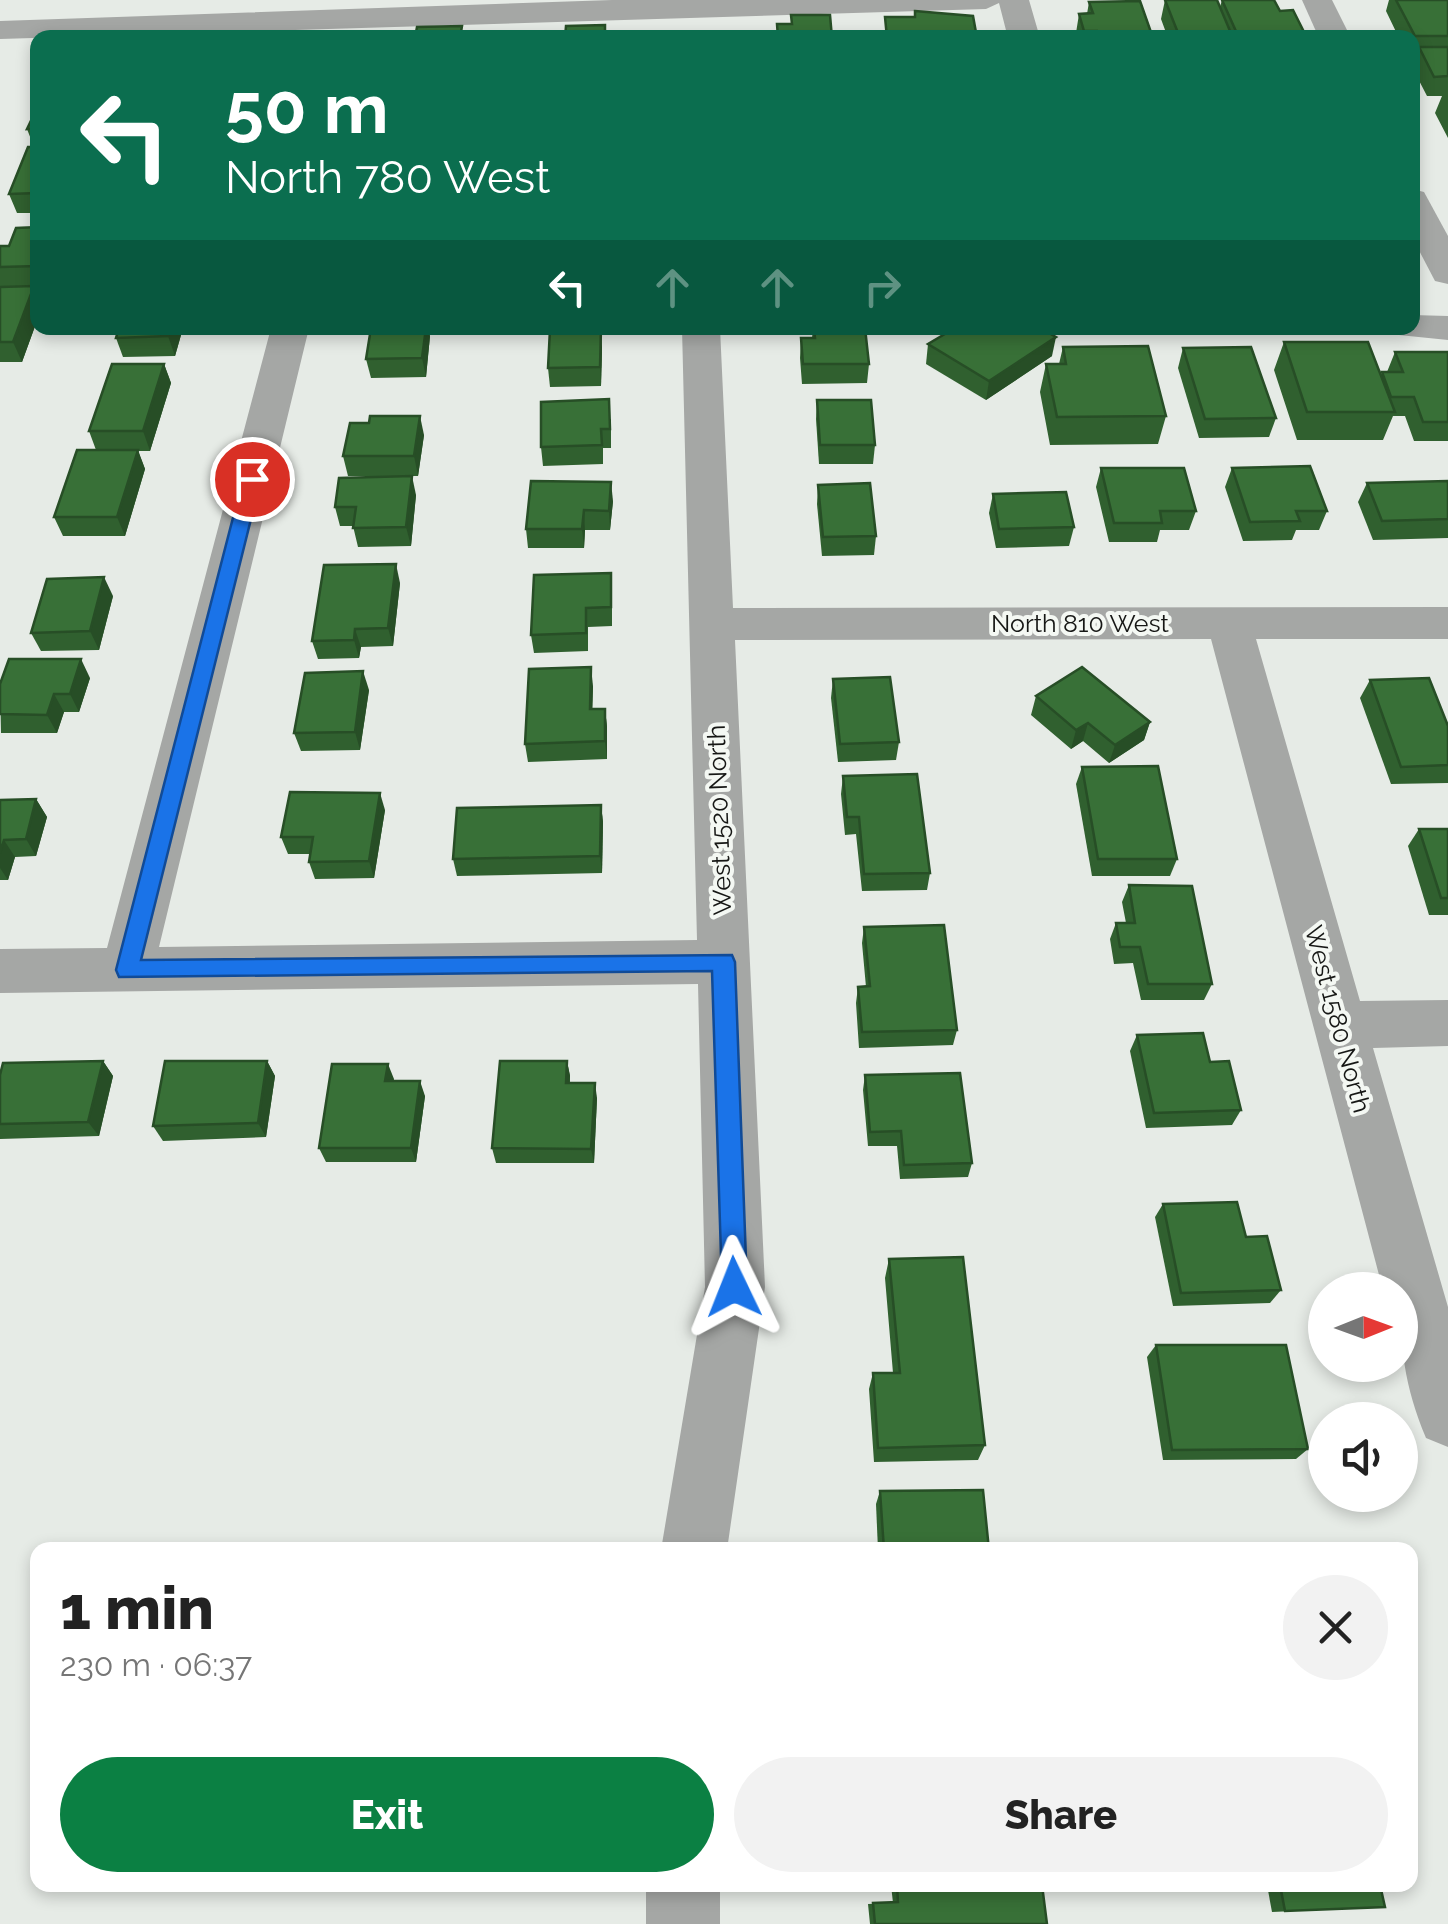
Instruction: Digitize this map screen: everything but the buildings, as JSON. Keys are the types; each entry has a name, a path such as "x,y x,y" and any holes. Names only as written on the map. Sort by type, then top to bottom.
{"street":[{"path":"277,30 690,22 986,0"},
{"path":"1014,0 1022,30"},
{"path":"1317,0 1331,30"},
{"path":"4,39 30,38"},
{"path":"1420,215 1448,273"},
{"path":"1420,327 1448,328"},
{"path":"127,970 288,335"},
{"name":"West 1520 North","path":"695,1542 734,1287 701,335"},
{"name":"West 1580 North","path":"1229,623 1448,1416"},
{"name":"North 810 West","path":"712,624 1448,623"},
{"path":"0,971 724,962"},
{"path":"1339,1025 1448,1024"},
{"path":"682,1892 683,1924"}],"route":[{"path":"252,479 127,970 724,962 734,1287"}]}
